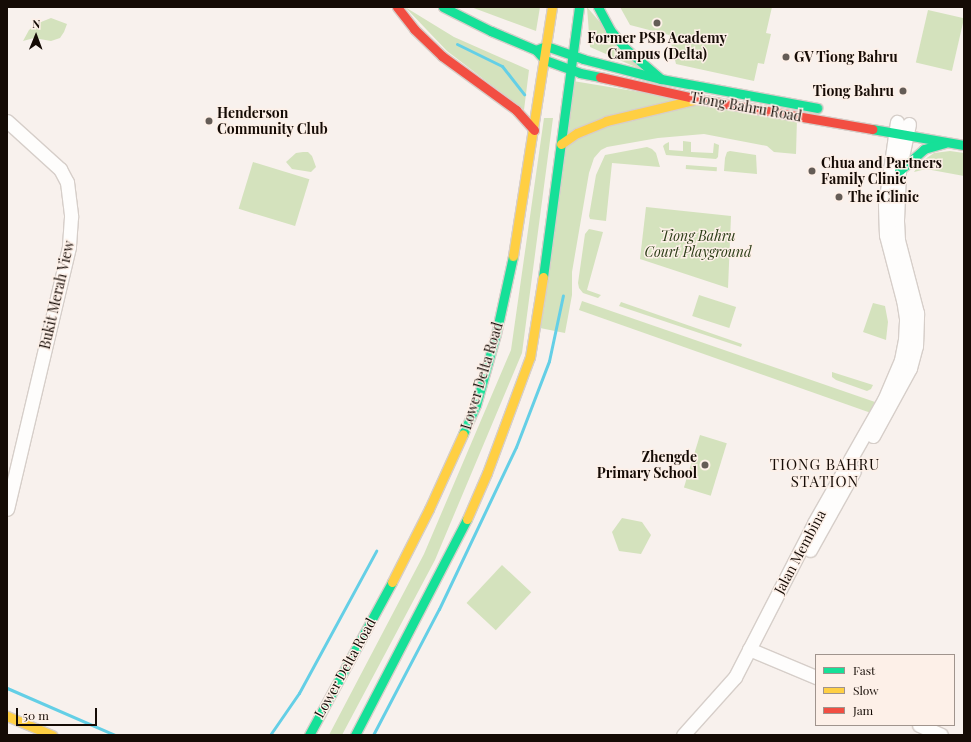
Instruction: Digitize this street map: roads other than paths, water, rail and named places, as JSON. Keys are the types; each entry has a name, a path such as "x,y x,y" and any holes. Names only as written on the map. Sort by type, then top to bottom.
{"main road":[{"path":"397,7 414,29 442,56 516,110 534,130"},
{"name":"Tiong Bahru Road","path":"443,7 491,31 536,50 545,60 571,70 698,99 902,127 948,142 964,145"},
{"name":"Lower Delta Road","path":"309,733 388,589 429,509 476,405 496,334 518,231 552,7"},
{"path":"355,735 464,525 487,472 530,357 562,144 579,7"},
{"path":"598,7 610,30 626,49 661,79"},
{"path":"536,50 546,46"},
{"name":"Tiong Bahru Road","path":"546,46 573,56 661,79 830,110"},
{"path":"562,144 577,133 606,121 698,99"},
{"path":"900,171 924,149 948,142"},
{"path":"7,716 52,735"}],"street":[{"name":"Bukit Merah View","path":"7,121 60,169 67,182 72,217 69,247 10,470"},
{"name":"Jalan Membina","path":"683,735 735,677 753,650 780,604 893,393 910,368 918,333 917,313 914,297 898,240 897,220 902,127"},
{"name":"Jalan Membina","path":"893,393 905,340 906,318 903,300 886,235 885,205 902,127"},
{"name":"Bukit Merah View","path":"7,128 39,155 55,172 64,195 65,215 63,245 10,470 7,509"},
{"name":"Jalan Membina","path":"692,735 741,680 753,650"},
{"path":"753,650 815,677"},
{"path":"921,726 941,735"}],"waterway":[{"path":"457,44 502,66 524,94"},
{"path":"373,735 439,609 516,447 549,361 563,295"},
{"path":"270,735 299,693 376,551"},
{"path":"7,688 115,735"}],"place":[{"name":"Former PSB Academy Campus (Delta)","path":"657,23"},
{"name":"GV Tiong Bahru","path":"786,57"},
{"name":"Tiong Bahru","path":"903,91"},
{"name":"Henderson Community Club","path":"209,121"},
{"name":"Chua and Partners Family Clinic","path":"812,171"},
{"name":"The iClinic","path":"839,197"},
{"name":"Zhengde Primary School","path":"705,465"}],"district":[{"name":"TIONG BAHRU STATION","path":"825,472"}],"park label":[{"name":"Tiong Bahru Court Playground","path":"698,244"}]}
